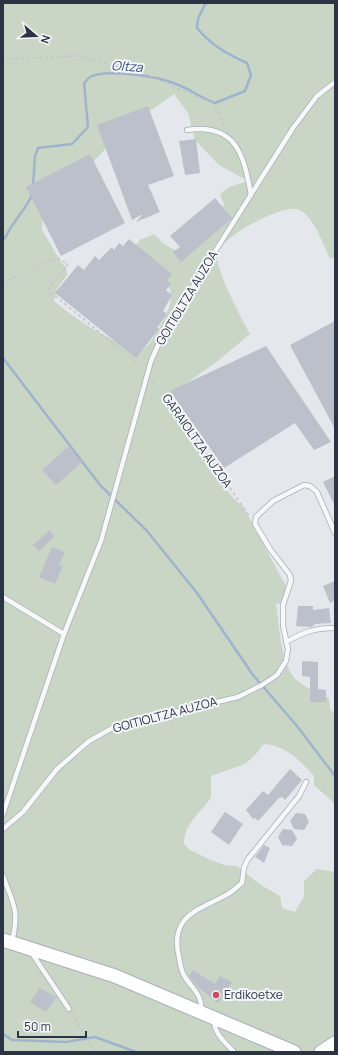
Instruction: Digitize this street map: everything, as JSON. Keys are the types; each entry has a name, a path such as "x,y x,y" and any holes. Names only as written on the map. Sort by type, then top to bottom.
{"street":[{"path":"7,941 115,976 294,1052"},
{"path":"321,1052 335,1043"}],"lane":[{"name":"GOITIOLTZA AUZOA","path":"3,814 64,634 101,541 146,377 151,361 163,334 305,110 317,96 335,82"},
{"path":"187,130 206,129 219,132 236,144 243,157 251,195"},
{"path":"255,524 256,517 273,501 304,485 310,486 317,492 335,533"},
{"name":"GOITIOLTZA AUZOA","path":"3,829 23,812 57,769 89,741 116,726 208,702 238,697 262,686 276,676 286,661 288,648 283,626 283,605 292,581 290,575 270,549 255,524"},
{"path":"3,597 64,634"},
{"path":"286,642 307,630 335,628"},
{"path":"201,1013 202,1004 200,995 184,976 177,949 177,936 180,928 185,918 192,912 229,893 242,883 244,867 248,859 299,796 306,782"},
{"path":"3,876 16,910 17,923 7,941"},
{"path":"30,948 32,955 69,1009"},
{"path":"214,1019 214,1027 218,1035 234,1052"}],"path":[{"path":"3,59 81,56 145,74 214,104 230,139"},
{"name":"GARAIOLTZA AUZOA","path":"3,283 57,258 68,264 48,290 137,363 146,377 169,396 255,524"},
{"path":"69,1009 96,1052"}],"green space":[{"path":"3,3 335,3 335,257 330,259 310,219 300,210 292,209 281,211 268,216 240,231 228,240 220,248 217,256 218,263 230,295 250,334 219,360 176,391 170,400 173,414 232,497 244,508 289,592 279,604 276,603 282,646 288,668 299,682 329,698 330,709 335,715 335,804 314,785 314,776 298,759 286,751 272,745 264,744 245,764 211,776 211,797 190,824 184,844 190,850 211,860 224,865 237,866 261,885 280,896 282,908 295,912 304,896 304,881 317,869 335,872 335,1052 3,1052","holes":["174,94 188,113 195,140 219,165 248,181 229,187 220,194 224,204 221,214 180,253 164,244 154,234 140,240 134,247 162,273 167,281 171,300 167,312 152,340 141,350 118,342 95,330 73,316 54,301 57,289 67,275 66,267 61,262 42,230 44,202 75,173 94,161 121,132 142,122 150,111"]}],"building":[{"path":"148,106 174,176 148,185 160,212 136,222 143,214 132,220 97,125"},
{"path":"196,139 200,173 185,175 179,141"},
{"path":"90,154 125,223 61,256 26,187"},
{"path":"215,198 232,218 181,262 173,252 180,247 170,236"},
{"path":"129,239 172,274 167,280 171,284 166,290 172,295 163,311 167,314 157,328 159,329 136,358 55,293 78,265 84,270 95,256 99,260 112,247 114,250 119,243 123,246"},
{"path":"335,321 335,429 290,345"},
{"path":"266,346 331,442 314,450 295,423 224,468 170,391"},
{"path":"68,447 82,462 56,485 42,470"},
{"path":"335,476 335,506 323,482"},
{"path":"50,530 54,537 39,551 33,545"},
{"path":"52,547 65,552 59,565 63,566 55,584 39,577"},
{"path":"335,581 335,600 330,603 323,586"},
{"path":"298,606 313,606 313,610 329,608 331,623 315,624 312,627 296,626"},
{"path":"302,661 318,662 318,689 326,690 326,702 310,702 310,677 302,676"},
{"path":"290,769 302,780 285,800 282,797 279,798 258,821 255,818 253,819 246,810 263,791 268,795"},
{"path":"225,812 243,824 229,845 211,832"},
{"path":"296,813 305,814 309,822 304,830 294,829 290,821"},
{"path":"283,829 292,830 297,839 292,846 282,845 278,837"},
{"path":"264,845 270,848 264,863 255,857"},
{"path":"193,970 215,984 220,976 232,982 218,1003 199,988 191,979 189,976"},
{"path":"40,988 56,997 46,1012 30,1002"}],"waterway":[{"name":"Oltza","path":"33,186 35,156 38,148 72,144 88,127 84,83 90,77 108,73 146,76 168,81 181,86 215,103 245,91 251,75 247,63 220,48 202,34 197,28 198,19 205,4 208,3"},
{"name":"Oltza","path":"3,239 32,195"},
{"path":"3,358 100,485 147,531 197,593 253,675 297,726 335,776"},
{"path":"3,1034 12,1040 66,1042 95,1037 136,1052"}],"place":[{"name":"Erdikoetxe","path":"216,995"}]}
